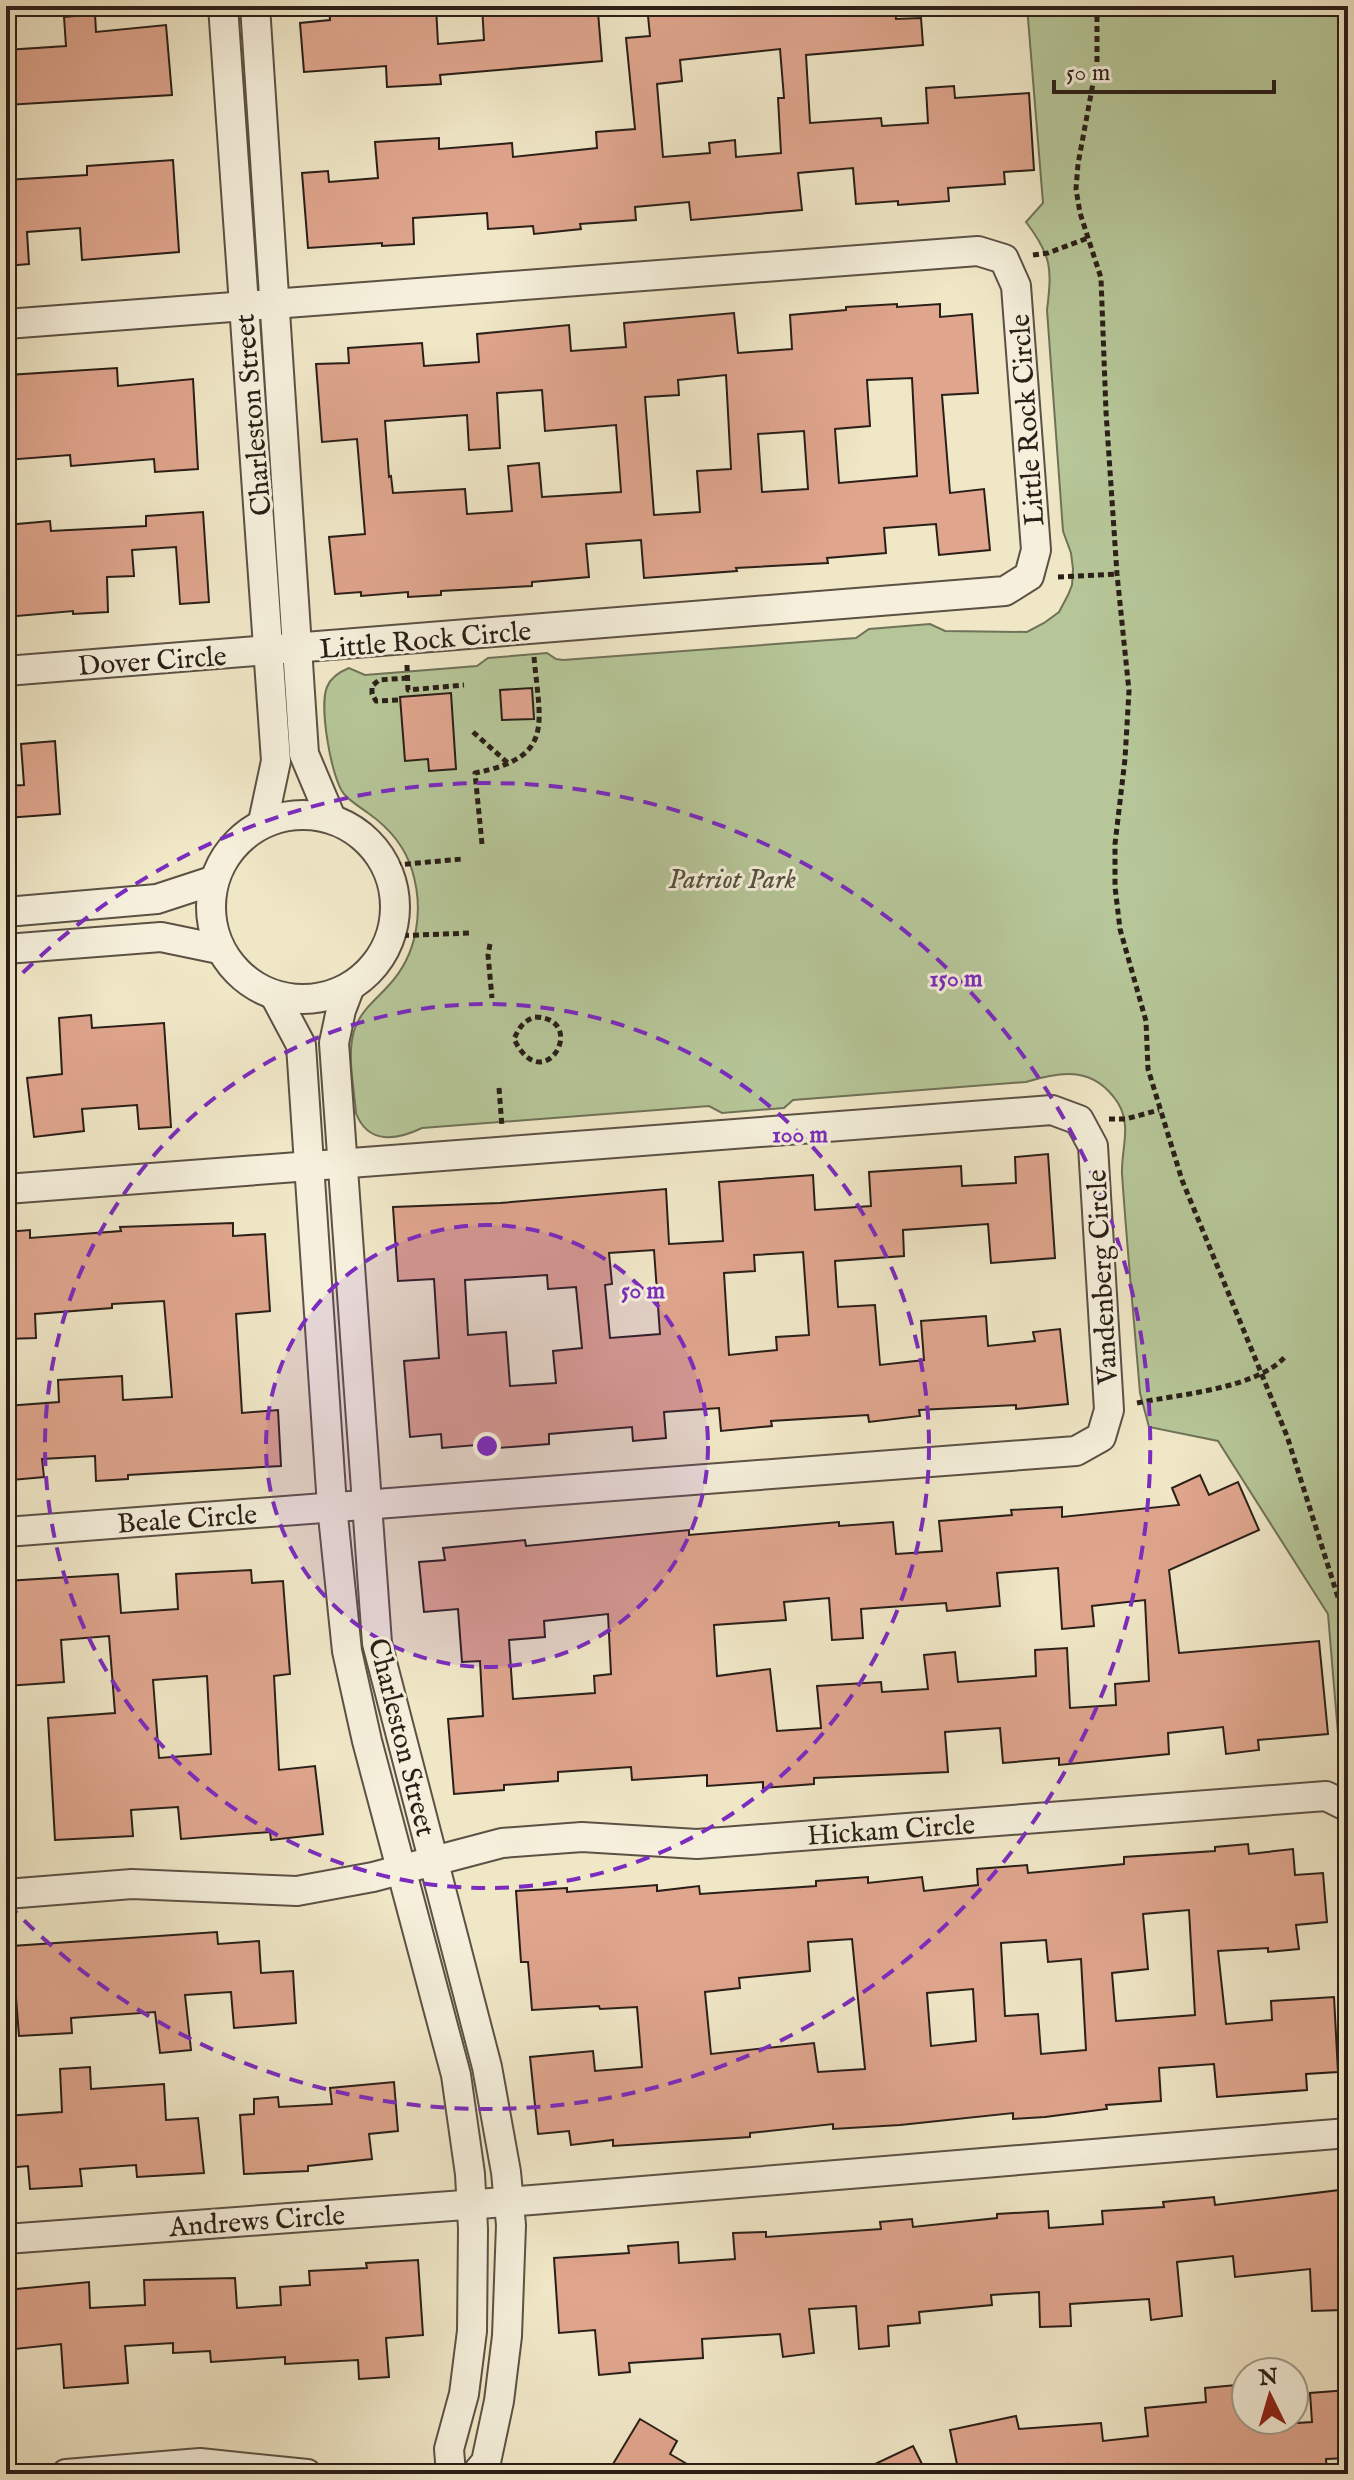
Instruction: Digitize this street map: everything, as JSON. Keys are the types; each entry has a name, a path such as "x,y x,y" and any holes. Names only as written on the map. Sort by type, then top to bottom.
{"street":[{"name":"Charleston Street","path":"223,6 276,761 263,822"},
{"name":"Charleston Street","path":"255,6 304,754 331,818"},
{"path":"6,324 978,251 1004,259"},
{"name":"Little Rock Circle","path":"298,649 1005,591 1029,576 1036,550 1018,301 1016,286 1004,259"},
{"name":"Dover Circle","path":"6,671 298,649"},
{"path":"295,813 331,818 362,836 385,866 394,900 393,936 376,967 349,989 312,1000 276,998 242,978 219,949 211,917 212,881 233,847 263,822 295,813"},
{"path":"6,912 157,899 212,881"},
{"path":"6,949 161,937 219,949"},
{"name":"Charleston Street","path":"349,989 334,1043 377,1643 487,2067 506,2172 511,2225 507,2336 499,2401 486,2462 476,2474"},
{"name":"Charleston Street","path":"276,998 301,1045 332,1506 347,1651 367,1741 456,2075 472,2204 472,2331 464,2394 449,2449 451,2474"},
{"path":"6,1189 1052,1110 1079,1120"},
{"name":"Vandenberg Circle","path":"367,1504 1076,1451 1101,1437 1109,1410 1093,1146 1079,1120"},
{"name":"Beale Circle","path":"6,1532 367,1504"},
{"name":"Hickam Circle","path":"433,1861 502,1843 582,1837 697,1844 1326,1796 1348,1807"},
{"path":"6,1894 132,1884 297,1891 433,1861"},
{"path":"509,2202 1348,2133"},
{"name":"Andrews Circle","path":"6,2239 509,2202"},
{"path":"66,2474 200,2463 307,2474"}],"path":[{"path":"1097,6 1097,62 1076,189 1101,278 1106,412 1129,691 1115,844 1115,887 1120,929 1146,1021 1146,1057 1159,1110 1182,1180 1306,1492 1348,1629"},
{"path":"1004,259 1048,253 1088,238"},
{"path":"1029,576 1073,578 1117,574"},
{"path":"482,844 475,773 522,759 536,737 540,719 532,630"},
{"path":"398,700 376,701 372,686 379,680 408,681 408,690 464,685"},
{"path":"473,732 510,765"},
{"path":"385,866 462,859"},
{"path":"393,936 469,933"},
{"path":"490,944 488,955 492,998"},
{"path":"545,1017 559,1029 562,1038 559,1050 551,1059 540,1062 529,1060 521,1054 514,1039 526,1020 545,1017"},
{"path":"1079,1120 1126,1119 1159,1110"},
{"path":"1109,1410 1236,1383 1276,1368 1285,1357"}],"green space":[{"name":"Patriot Park","path":"1027,6 1348,6 1348,1760 1340,1758 1328,1614 1218,1441 1149,1427 1140,1393 1126,1229 1122,1174 1124,1120 1118,1103 1099,1083 1088,1077 1065,1074 1026,1082 793,1100 784,1108 722,1113 709,1106 422,1128 393,1137 368,1131 356,1113 352,1038 358,1021 399,973 407,959 416,930 418,900 412,870 395,838 344,794 339,786 331,758 324,709 327,687 339,673 349,668 365,675 477,666 488,658 547,653 563,660 856,638 869,629 930,624 945,631 1027,632 1059,612 1072,585 1073,569 1063,531 1047,310 1048,263 1041,244 1026,222 1043,203"}],"building":[{"path":"329,6 436,6 438,44 484,40 482,6 570,6 570,14 598,12 602,61 440,75 441,84 387,87 386,66 304,72 300,23 330,20"},
{"path":"647,6 895,6 896,19 921,18 923,45 806,55 810,123 881,118 882,126 928,123 926,88 954,86 955,98 1029,93 1034,170 1004,172 1005,184 948,188 949,201 898,205 898,201 856,204 853,168 798,173 802,210 691,220 689,202 635,207 636,220 580,224 581,229 534,234 533,226 488,229 487,213 413,218 414,244 308,248 302,173 328,171 329,182 378,178 375,142 439,138 439,149 512,143 513,157 597,148 596,132 635,129 626,38 650,36","holes":["780,49 784,98 778,98 781,153 736,157 735,140 709,143 710,153 663,157 657,84 682,81 680,60"]},
{"path":"95,14 96,32 166,25 172,95 6,105 6,50 66,46 64,17"},
{"path":"173,160 179,252 82,260 80,228 27,232 29,264 6,266 6,180 87,175 87,166"},
{"path":"940,304 940,317 972,314 978,393 942,395 950,493 984,489 990,550 939,555 936,524 884,528 886,553 827,558 828,563 736,568 737,571 644,578 641,540 586,544 589,577 532,582 532,586 441,591 441,595 408,597 408,592 361,596 361,592 335,594 329,537 365,534 357,439 322,442 316,364 349,363 348,348 422,343 424,366 479,362 477,334 569,325 571,351 626,347 624,323 734,313 738,353 792,349 790,315 846,310 846,307","holes":["726,375 731,469 697,471 700,512 654,515 645,397 679,395 678,380","912,378 917,476 839,483 835,429 870,426 867,380","542,390 545,431 616,425 621,492 542,497 539,463 508,466 512,511 467,514 465,489 393,493 385,421 467,415 469,450 500,448 497,393","804,431 808,489 762,492 758,434"]},
{"path":"117,368 118,386 193,379 198,469 155,472 154,459 71,466 70,455 6,460 6,410 10,410 8,375"},
{"path":"203,512 209,602 180,604 176,547 132,550 134,576 107,577 108,612 73,614 73,611 6,617 6,525 50,521 51,531 146,526 146,516"},
{"path":"532,688 534,719 502,720 500,690"},
{"path":"451,693 456,769 429,771 428,759 405,761 400,697"},
{"path":"55,741 60,814 6,818 6,786 24,785 21,744"},
{"path":"91,1015 92,1028 164,1023 171,1127 139,1129 137,1105 82,1109 84,1131 34,1137 27,1078 62,1074 59,1018"},
{"path":"1048,1154 1055,1258 991,1263 988,1224 903,1230 904,1256 835,1261 838,1307 875,1305 880,1365 924,1360 921,1321 986,1316 988,1346 1035,1341 1033,1332 1060,1329 1068,1404 1016,1409 1016,1405 919,1410 920,1416 869,1422 868,1415 771,1421 772,1426 721,1431 719,1408 664,1412 666,1438 633,1441 632,1427 549,1434 549,1444 499,1448 499,1443 442,1448 441,1434 410,1437 404,1361 439,1358 434,1279 398,1281 393,1207 500,1203 666,1189 669,1244 723,1241 719,1182 813,1175 815,1210 871,1206 869,1172 961,1166 962,1186 1016,1183 1015,1157","holes":["654,1250 660,1334 610,1338 605,1285 612,1284 609,1253","803,1252 809,1335 776,1337 777,1350 729,1355 724,1273 755,1271 754,1255","547,1275 548,1289 576,1287 582,1348 553,1351 556,1383 510,1386 506,1332 468,1335 465,1280"]},
{"path":"233,1223 233,1236 265,1234 270,1311 236,1314 242,1413 278,1410 281,1466 128,1475 128,1479 96,1481 95,1456 42,1459 44,1477 12,1480 10,1456 6,1457 6,1406 59,1402 58,1380 122,1376 123,1400 172,1397 164,1301 35,1314 36,1338 6,1339 6,1232 30,1230 30,1238 121,1231 120,1227"},
{"path":"1200,1475 1209,1495 1238,1482 1259,1530 1169,1570 1179,1653 1319,1641 1328,1734 1258,1740 1259,1750 1226,1754 1223,1727 1168,1733 1169,1754 1059,1765 1059,1758 1003,1763 1000,1728 945,1732 948,1772 814,1778 814,1784 763,1788 763,1782 707,1786 707,1775 632,1780 631,1767 558,1772 558,1781 504,1785 504,1790 454,1794 448,1719 483,1716 480,1661 462,1662 458,1609 424,1612 419,1562 445,1560 443,1548 525,1540 526,1546 689,1530 689,1535 839,1522 839,1526 893,1522 896,1554 942,1551 939,1521 1012,1515 1011,1510 1062,1507 1062,1517 1179,1505 1172,1488","holes":["1058,1568 1062,1629 1094,1626 1092,1606 1145,1600 1149,1681 1115,1684 1116,1705 1070,1708 1067,1648 1035,1650 1036,1676 958,1682 955,1652 924,1655 928,1689 882,1692 881,1682 817,1686 821,1728 777,1731 770,1669 717,1676 714,1625 786,1620 784,1602 829,1598 832,1640 863,1638 861,1609 946,1603 947,1611 1000,1606 997,1573","608,1614 611,1674 594,1676 595,1693 513,1699 509,1640 545,1637 544,1621"]},
{"path":"251,1570 252,1583 283,1581 290,1674 274,1676 279,1770 315,1766 323,1834 271,1840 270,1832 181,1839 178,1807 131,1810 133,1836 55,1840 48,1718 115,1713 109,1636 61,1640 64,1682 6,1686 6,1581 118,1574 121,1613 178,1609 176,1574","holes":["207,1676 211,1754 159,1758 153,1680"]},
{"path":"1248,1844 1249,1854 1293,1849 1295,1875 1323,1873 1327,1922 1296,1925 1299,1949 1218,1951 1226,2024 1272,2020 1271,2001 1334,1997 1338,2072 1306,2074 1307,2090 1217,2097 1214,2064 1159,2068 1161,2101 1106,2105 1107,2109 1045,2117 1013,2119 1013,2113 900,2125 833,2129 833,2124 750,2133 750,2137 613,2146 613,2140 571,2145 569,2131 538,2134 530,2057 593,2051 595,2071 642,2067 637,2007 532,2010 528,1962 521,1962 516,1891 567,1888 567,1892 657,1885 657,1891 699,1886 700,1894 816,1886 816,1881 868,1877 868,1883 922,1877 924,1891 978,1885 977,1869 1027,1865 1028,1873 1124,1864 1124,1857 1215,1851 1215,1847","holes":["1189,1910 1195,2015 1116,2021 1112,1973 1148,1969 1143,1914","852,1939 865,2069 818,2072 814,2043 711,2054 705,1992 740,1988 739,1978 810,1971 808,1942","1046,1940 1048,1962 1081,1959 1086,2050 1041,2054 1038,2014 1005,2016 1001,1943","973,1989 976,2041 931,2046 927,1993"]},
{"path":"217,1932 218,1944 259,1941 261,1973 293,1971 296,2023 234,2028 231,1992 185,1995 191,2050 160,2053 155,2012 71,2018 72,2033 19,2036 12,1946"},
{"path":"90,2067 91,2089 164,2084 166,2120 198,2118 204,2173 137,2177 136,2165 80,2169 82,2186 30,2189 28,2166 6,2168 6,2116 62,2112 60,2069"},
{"path":"394,2082 398,2131 369,2134 372,2159 308,2166 308,2171 244,2174 240,2115 254,2114 254,2099 278,2097 279,2107 332,2104 330,2088"},
{"path":"1348,2189 1348,2253 1339,2254 1343,2310 1312,2311 1310,2269 1235,2277 1233,2256 1177,2262 1182,2316 1151,2320 1149,2299 1070,2304 1071,2326 1040,2327 1039,2292 991,2295 992,2305 919,2312 920,2323 888,2326 889,2346 859,2349 856,2306 809,2309 814,2353 783,2357 780,2334 702,2339 703,2358 629,2363 630,2372 599,2375 595,2330 559,2333 554,2258 629,2253 628,2246 678,2242 679,2263 735,2259 733,2233 766,2232 766,2237 881,2229 880,2222 912,2219 913,2227 997,2218 997,2214 1048,2211 1049,2228 1103,2224 1102,2211 1164,2207 1163,2202 1214,2197 1215,2205"},
{"path":"418,2260 423,2335 386,2338 389,2377 359,2379 358,2360 285,2364 285,2357 211,2362 210,2351 173,2353 173,2343 125,2346 128,2383 64,2388 61,2344 6,2350 6,2290 89,2282 90,2308 145,2305 144,2280 235,2278 237,2308 281,2305 280,2287 310,2285 309,2271 367,2268 366,2263"},
{"path":"1230,2386 1230,2436 1310,2436 1310,2393 1348,2390 1348,2458 1326,2459 1327,2473 1211,2474 1211,2469 1163,2474 1069,2474 1068,2464 1018,2474 959,2474 950,2430 1016,2416 1019,2429 1101,2423 1103,2441 1148,2436 1145,2408 1206,2402 1205,2388"},
{"path":"640,2419 677,2441 670,2454 704,2474 607,2474"},
{"path":"913,2446 927,2474 854,2474"}]}
